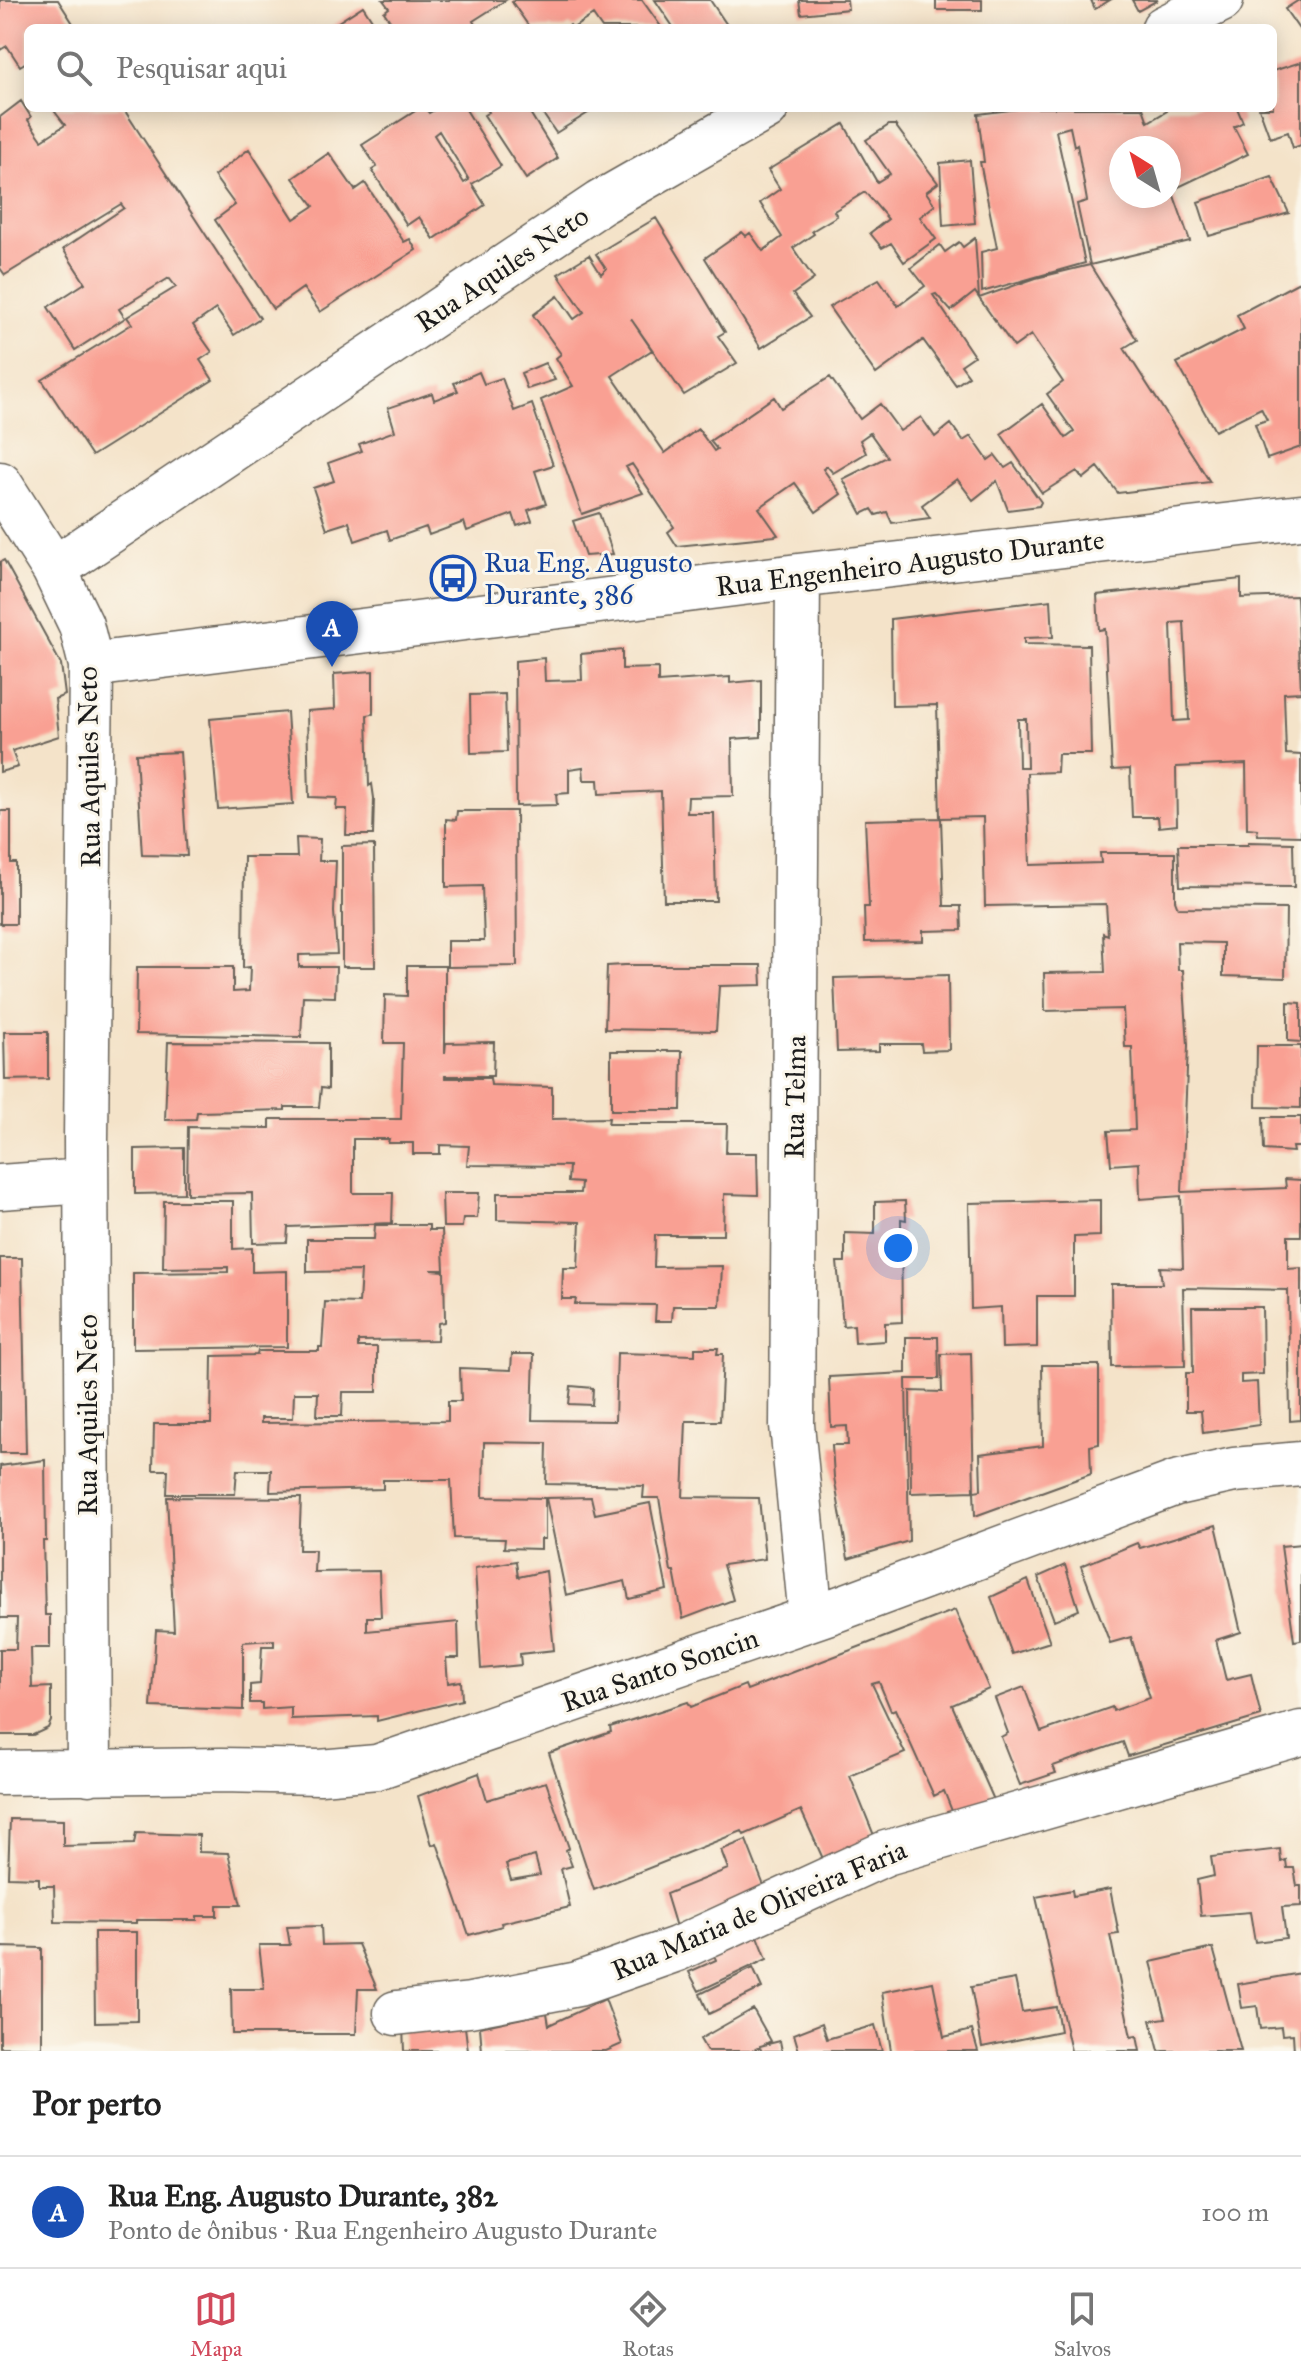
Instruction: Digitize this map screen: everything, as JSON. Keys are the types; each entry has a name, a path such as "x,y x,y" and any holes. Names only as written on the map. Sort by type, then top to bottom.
{"street":[{"path":"1172,24 1221,0"},
{"name":"Rua Aquiles Neto","path":"89,1773 86,1181 91,665 81,625 54,569 600,203 759,112"},
{"path":"0,484 54,569"},
{"name":"Rua Engenheiro Augusto Durante","path":"91,665 798,576 1301,517"},
{"name":"Rua Telma","path":"798,576 792,1425 811,1618"},
{"path":"0,1187 86,1181"},
{"name":"Rua Santo Soncin","path":"0,1773 320,1772 377,1767 811,1618 1176,1483 1234,1470 1301,1464"},
{"name":"Rua Maria de Oliveira Faria","path":"396,2013 470,2005 578,1984 677,1949 886,1853 1285,1735 1301,1733"}],"building":[{"path":"0,0 58,0 73,24 24,24 24,64 20,66 7,46 0,50"},
{"path":"383,0 506,0 473,21 475,24 392,24 384,12 389,8"},
{"path":"642,0 659,24 599,24 593,15 579,24 527,24 512,2"},
{"path":"655,0 710,0 726,24 671,24"},
{"path":"799,0 847,0 848,9 801,14"},
{"path":"936,0 982,0 982,10 936,10"},
{"path":"1091,0 1110,0 1095,9"},
{"path":"1132,0 1158,0 1138,11"},
{"path":"1301,0 1301,32 1285,9"},
{"path":"363,6 374,24 335,24"},
{"path":"1301,62 1301,145 1293,148 1288,132 1270,138 1260,112 1277,112 1277,70"},
{"path":"21,101 24,112 31,117 28,120 42,140 65,125 55,112 126,112 260,318 234,335 216,309 193,325 212,352 200,360 213,380 92,456 42,380 132,324 127,317 176,287 169,278 119,309 125,318 75,350 48,307 85,283 63,249 124,208 121,204 5,275 0,268 0,117"},
{"path":"414,112 467,112 501,166 472,184 485,205 434,239 419,217 407,225 372,170 377,167 362,145","holes":["439,131 469,180 464,183 434,135"]},
{"path":"489,112 529,112 558,158 526,179 484,115"},
{"path":"542,112 590,112 556,133"},
{"path":"994,112 1144,112 1148,122 1165,112 1239,112 1243,122 1234,127 1248,154 1181,186 1181,136 1109,136 1109,208 1178,208 1190,241 1090,265 1077,204 1087,201 1077,144 1074,146 1070,127 1056,131 1085,263 982,292 981,252 997,248 980,162 984,162 978,114"},
{"path":"844,124 877,182 890,174 866,140 889,125 895,125 938,183 926,192 935,205 920,217 936,239 904,262 891,243 882,248 870,233 888,219 865,192 834,211 837,216 812,231 814,234 793,248 814,279 793,294 810,317 761,348 705,258 742,232 746,236 750,233 763,251 782,237 760,203 780,189 768,170"},
{"path":"249,149 294,219 314,206 293,178 329,153 355,190 365,183 404,242 410,239 416,250 320,312 303,288 273,309 215,220 235,205 214,176"},
{"path":"970,160 975,223 943,226 940,163"},
{"path":"1272,177 1289,213 1209,236 1198,202"},
{"path":"656,218 725,332 718,336 737,363 684,395 631,319 652,350 612,376 665,453 698,429 714,451 717,449 710,441 774,397 781,408 830,377 860,419 880,404 900,431 921,417 935,437 951,424 963,441 971,436 988,460 995,455 1005,468 1013,463 1041,502 1039,506 1008,510 997,481 973,500 957,479 922,505 930,518 892,523 887,512 876,515 872,509 862,514 843,479 887,457 870,433 860,440 866,453 833,473 827,466 823,469 841,494 816,512 795,483 759,508 778,535 775,536 677,546 668,532 674,527 632,464 626,467 643,493 582,514 541,400 573,386 556,358 561,354 533,315 558,296 574,319 584,312 558,274 589,255 601,274 606,269 596,254"},
{"path":"975,238 979,298 975,292 951,311 936,294 933,295 974,356 961,365 969,376 956,385 923,340 876,374 829,307 879,279 898,306 925,286 911,268 940,245 945,252 959,242 963,247"},
{"path":"1090,265 1137,340 1124,348 1210,482 1118,493 1098,467 1083,479 1077,471 1042,493 1001,434 1042,404 1066,438 1074,432 1047,394 1063,382 1031,335 1014,347 979,298 1036,278"},
{"path":"1301,281 1301,447 1267,459 1255,424 1267,420 1261,408 1215,431 1177,363 1244,329 1237,315"},
{"path":"545,363 555,380 527,389 521,373"},
{"path":"479,372 484,384 502,378 514,411 532,404 553,465 535,471 546,504 528,510 532,521 517,526 513,514 467,531 464,522 429,535 426,527 390,540 387,530 355,541 349,522 327,529 313,488 334,481 328,463 362,451 359,444 395,431 388,408 432,393 434,400 458,391 454,383"},
{"path":"599,513 613,554 585,556 573,521"},
{"path":"4,560 61,664 65,695 55,699 59,736 12,751 18,767 0,772 0,562"},
{"path":"1241,579 1241,598 1297,596 1301,692 1284,693 1286,754 1301,755 1301,836 1258,835 1257,829 1247,828 1246,764 1176,767 1177,825 1159,827 1158,817 1132,817 1130,769 1112,770 1105,629 1099,630 1097,595","holes":["1184,622 1189,720 1174,721 1171,623"]},
{"path":"1051,600 1053,637 1024,638 1024,644 1089,645 1091,754 1058,754 1057,772 1027,773 1030,865 1101,863 1100,853 1175,853 1175,900 1178,908 1286,909 1285,978 1223,976 1223,943 1177,942 1178,970 1183,970 1188,1045 1182,1192 1286,1188 1285,1179 1301,1180 1301,1236 1288,1236 1288,1269 1301,1268 1301,1420 1290,1421 1288,1290 1183,1288 1185,1366 1112,1367 1111,1284 1162,1284 1160,1267 1183,1268 1181,1196 1140,1199 1139,1163 1111,1165 1108,1131 1135,1130 1132,1047 1125,1047 1123,1009 1045,1011 1044,973 1105,972 1103,933 1108,935 1106,904 985,906 983,817 940,818 937,705 892,706 891,619","holes":["1018,719 1026,719 1027,767 1019,767"]},
{"path":"622,650 622,669 658,668 658,682 730,677 730,683 761,680 761,737 732,739 733,796 688,797 687,813 714,813 716,901 664,901 661,791 599,794 598,780 584,780 583,767 569,769 569,793 556,794 557,805 516,806 515,661 544,658 545,681 582,680 581,654"},
{"path":"373,671 373,714 367,715 369,786 372,784 374,798 373,835 346,835 347,809 336,809 337,798 309,797 307,711 335,709 334,674"},
{"path":"505,694 507,752 471,753 470,695"},
{"path":"287,712 293,804 218,809 210,719"},
{"path":"180,752 187,856 142,855 136,754"},
{"path":"0,811 11,811 11,863 16,863 16,924 0,924"},
{"path":"457,811 516,811 517,966 447,967 447,941 484,941 482,886 446,887 446,819 456,820"},
{"path":"941,818 944,906 961,906 962,930 923,931 923,941 865,942 864,907 869,907 865,820"},
{"path":"296,838 320,839 319,861 336,861 334,912 337,954 299,955 299,967 336,967 335,997 303,996 301,1037 136,1034 137,967 233,967 233,992 249,991 250,967 243,968 244,857 297,857"},
{"path":"1248,842 1293,843 1294,887 1180,886 1178,845 1248,845"},
{"path":"374,845 375,967 342,967 342,846"},
{"path":"761,965 762,985 719,986 716,1031 605,1029 607,966"},
{"path":"407,966 445,966 445,1053 446,1043 494,1042 493,1076 445,1078 490,1078 491,1085 552,1087 552,1119 609,1118 608,1124 727,1124 726,1153 757,1153 758,1195 724,1194 723,1235 655,1235 654,1267 722,1266 720,1306 673,1306 672,1321 655,1321 656,1305 575,1304 576,1299 562,1299 563,1268 578,1268 580,1222 497,1220 497,1193 580,1193 581,1183 568,1182 569,1166 467,1165 469,1146 440,1145 440,1154 413,1154 413,1143 353,1139 353,1193 393,1193 392,1223 288,1227 287,1242 253,1243 252,1193 187,1194 188,1127 270,1128 270,1119 401,1119 403,1043 384,1043 385,995 407,996"},
{"path":"948,975 949,1050 922,1051 921,1044 879,1044 879,1051 837,1052 834,978"},
{"path":"1288,1002 1301,1003 1301,1042 1288,1041"},
{"path":"4,1032 48,1032 48,1079 5,1080"},
{"path":"168,1042 328,1043 328,1089 321,1088 319,1107 197,1112 196,1119 165,1120"},
{"path":"1257,1046 1301,1046 1301,1108 1256,1107"},
{"path":"611,1051 682,1051 681,1110 611,1110"},
{"path":"1263,1117 1301,1117 1301,1147 1292,1147 1293,1152 1264,1150"},
{"path":"184,1148 184,1193 135,1194 135,1149"},
{"path":"442,1193 479,1193 477,1218 463,1218 462,1227 443,1227"},
{"path":"1100,1200 1100,1236 1074,1237 1074,1296 1037,1296 1037,1347 1002,1348 1001,1307 971,1309 969,1203"},
{"path":"164,1201 233,1201 233,1249 252,1248 252,1272 287,1271 287,1347 133,1349 133,1273 228,1272 228,1267 163,1268"},
{"path":"905,1201 906,1220 901,1219 902,1322 885,1323 885,1341 855,1343 854,1325 843,1326 837,1262 845,1262 845,1233 875,1234 875,1202"},
{"path":"375,1225 429,1225 429,1230 442,1230 444,1270 431,1270 444,1271 445,1322 438,1323 437,1340 358,1341 358,1347 377,1347 377,1392 343,1392 342,1416 317,1416 318,1393 294,1393 293,1418 261,1418 261,1423 448,1421 448,1401 461,1401 460,1368 511,1370 512,1354 534,1354 532,1420 615,1421 617,1353 695,1355 695,1348 718,1348 717,1354 723,1354 720,1421 686,1421 683,1497 759,1498 765,1559 723,1565 733,1600 683,1619 674,1571 671,1571 659,1498 643,1498 644,1486 546,1484 547,1443 484,1442 483,1497 545,1498 545,1539 541,1539 541,1549 504,1548 505,1539 454,1538 451,1480 383,1480 383,1489 270,1492 271,1470 237,1470 235,1494 167,1494 168,1470 153,1470 154,1424 211,1424 212,1356 257,1355 258,1351 319,1351 322,1347 325,1302 359,1303 361,1271 307,1272 307,1239 374,1239"},
{"path":"0,1258 22,1258 26,1453 0,1453"},
{"path":"1192,1307 1262,1307 1263,1374 1241,1375 1241,1383 1257,1382 1259,1425 1203,1433 1201,1411 1186,1411 1186,1373 1193,1373"},
{"path":"906,1337 938,1337 939,1379 906,1379 909,1541 848,1559 834,1477 832,1445 848,1445 847,1426 831,1427 829,1377 906,1373"},
{"path":"971,1353 974,1491 911,1493 910,1391 942,1392 941,1354"},
{"path":"1042,1365 1099,1365 1099,1444 1090,1446 1091,1474 975,1516 974,1491 981,1490 980,1454 1043,1446"},
{"path":"571,1386 593,1388 592,1405 569,1404"},
{"path":"45,1460 46,1541 43,1541 45,1615 50,1615 50,1648 31,1648 32,1688 51,1687 51,1721 48,1728 33,1735 0,1735 0,1649 16,1649 17,1618 0,1618 0,1466"},
{"path":"167,1497 301,1498 299,1550 315,1550 314,1572 379,1571 381,1617 367,1617 367,1631 458,1622 459,1658 446,1658 448,1683 461,1681 462,1700 377,1721 377,1716 291,1719 291,1707 262,1709 262,1703 250,1703 250,1685 260,1684 262,1646 274,1646 274,1640 243,1642 243,1710 151,1707 156,1630 174,1631"},
{"path":"591,1497 595,1514 650,1503 667,1590 629,1599 625,1581 566,1595 546,1498"},
{"path":"1216,1525 1241,1632 1216,1640 1226,1680 1251,1674 1261,1716 1128,1756 1123,1742 1053,1766 1056,1773 1020,1785 1001,1737 1008,1733 995,1698 1024,1687 1041,1732 1112,1707 1113,1711 1150,1698 1131,1637 1110,1643 1081,1566 1137,1543 1140,1548"},
{"path":"1301,1544 1301,1640 1294,1641 1281,1546"},
{"path":"516,1561 518,1577 546,1571 554,1650 520,1654 521,1665 481,1669 475,1568"},
{"path":"1065,1565 1079,1610 1054,1620 1038,1577"},
{"path":"1028,1580 1050,1642 1012,1654 991,1597"},
{"path":"955,1610 989,1689 952,1705 994,1800 954,1816 944,1791 934,1796 895,1709 891,1711 879,1682 872,1684 905,1753 850,1776 877,1843 824,1861 801,1810 744,1835 742,1831 594,1890 549,1753 611,1732 610,1727 688,1702 691,1707 745,1685 747,1690"},
{"path":"479,1773 487,1800 546,1782 569,1848 566,1850 572,1866 561,1869 570,1907 501,1923 502,1926 469,1935 437,1843 432,1845 418,1796","holes":["535,1856 540,1875 511,1880 506,1864"]},
{"path":"10,1819 63,1820 63,1846 134,1844 136,1833 199,1835 199,1852 228,1853 241,1905 217,1905 217,1916 197,1916 197,1920 55,1922 54,1886 39,1886 39,1878 8,1877"},
{"path":"746,1840 766,1891 676,1927 666,1894 728,1869 721,1850"},
{"path":"1280,1849 1281,1862 1286,1860 1287,1868 1294,1868 1297,1886 1301,1886 1301,1906 1282,1907 1286,1938 1255,1942 1250,1912 1201,1916 1197,1880 1214,1876 1211,1857"},
{"path":"1110,1889 1119,1934 1110,1935 1131,2037 1137,2036 1140,2051 1071,2051 1036,1897 1072,1890 1073,1896"},
{"path":"321,1926 322,1945 358,1944 377,1989 358,1989 356,2034 232,2034 231,1989 264,1989 259,1945 290,1945 287,1927"},
{"path":"756,1931 767,1959 699,1991 689,1972 716,1960 713,1952"},
{"path":"94,1932 137,1932 137,2021 95,2022"},
{"path":"0,1947 42,1948 42,2048 0,2047"},
{"path":"1213,1948 1241,2051 1159,2051 1151,2020 1166,2018 1151,1962"},
{"path":"753,1968 762,1988 709,2014 700,1994"},
{"path":"1301,1973 1301,2051 1294,2051 1293,2034 1282,2035 1281,2027 1260,2029 1257,2006 1242,2008 1238,1984"},
{"path":"1015,1979 1022,2012 1056,2007 1060,2031 982,2047 971,1987"},
{"path":"933,1982 944,2037 972,2030 978,2051 891,2051 882,1992"},
{"path":"605,1999 622,2044 606,2051 482,2051 480,2027 547,2013 549,2025"},
{"path":"753,2009 771,2041 752,2051 707,2051 700,2039"},
{"path":"822,2023 827,2039 875,2025 882,2051 799,2051 794,2034"},
{"path":"403,2027 465,2027 468,2051 404,2051"},
{"path":"780,2041 782,2051 761,2051 760,2046"}],"place":[{"name":"Rua Eng. Augusto Durante, 386","path":"453,578"},
{"name":"Rua Eng. Augusto Durante, 382","path":"332,667"}]}
